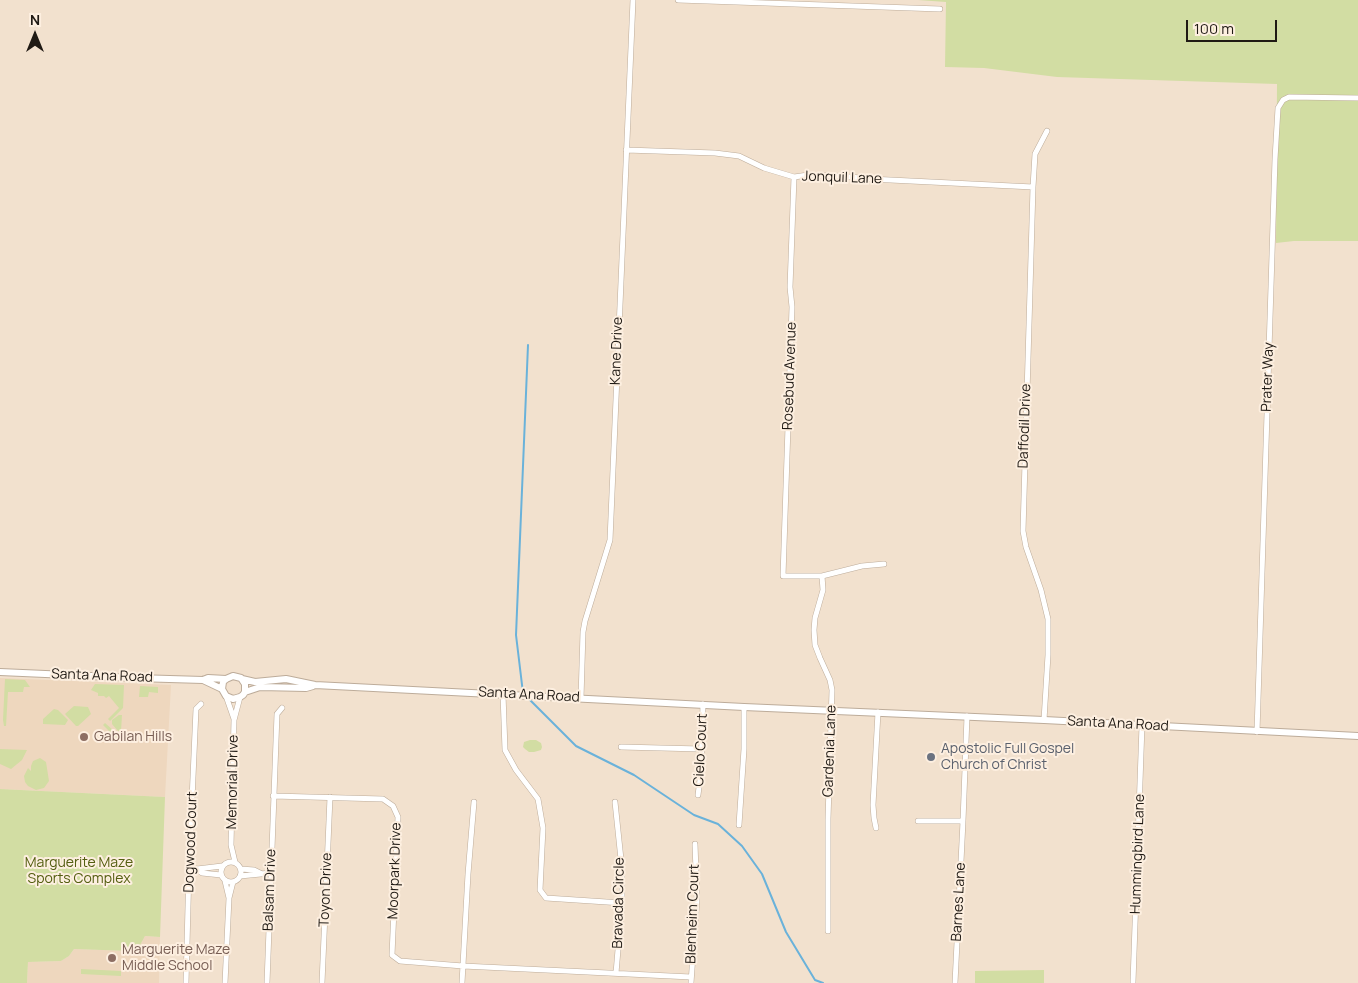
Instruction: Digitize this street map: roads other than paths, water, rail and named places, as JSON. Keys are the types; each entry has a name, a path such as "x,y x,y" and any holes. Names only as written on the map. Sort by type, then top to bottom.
{"street":[{"name":"Kane Drive","path":"581,698 584,620 610,540 632,0"},
{"path":"678,0 808,2 940,9"},
{"name":"Prater Way","path":"1257,732 1278,108 1281,102 1289,97 1358,98"},
{"name":"Daffodil Drive","path":"1044,720 1048,619 1023,531 1033,187 1035,154 1047,131"},
{"name":"Jonquil Lane","path":"626,150 715,153 739,156 764,168 794,177 808,175 840,176 1033,187"},
{"name":"Rosebud Avenue","path":"794,177 790,288 792,307 783,576 822,576"},
{"path":"822,576 862,566 884,564"},
{"name":"Gardenia Lane","path":"822,576 822,590 814,630 815,645 830,680 832,690 828,819 828,931"},
{"name":"Santa Ana Road","path":"0,672 203,680 208,678 226,679 237,676 254,682 286,679 315,685 1358,736"},
{"path":"226,679 223,682 224,693 234,720"},
{"path":"234,720 245,684 242,679"},
{"name":"Santa Ana Road","path":"203,680 233,699 260,687 306,688 315,685"},
{"path":"503,694 505,750 516,770 538,799 543,828 540,890 546,898 622,902"},
{"name":"Dogwood Court","path":"186,983 196,709 201,704"},
{"name":"Cielo Court","path":"698,795 701,772 703,704"},
{"path":"739,825 744,748 744,707"},
{"name":"Balsam Drive","path":"267,983 276,714 282,708"},
{"path":"876,828 874,805 878,712"},
{"name":"Barnes Lane","path":"955,983 967,716"},
{"name":"Memorial Drive","path":"231,845 234,720"},
{"name":"Hummingbird Lane","path":"1133,982 1142,725"},
{"path":"621,747 701,749"},
{"name":"Moorpark Drive","path":"274,796 383,799 394,806 398,817 392,956 400,962 463,966"},
{"name":"Toyon Drive","path":"322,983 330,797"},
{"path":"462,983 474,802"},
{"name":"Bravada Circle","path":"615,802 622,869 622,902 616,973"},
{"path":"918,821 963,821"},
{"name":"Blenheim Court","path":"691,983 697,899 695,844"},
{"path":"228,862 231,845"},
{"path":"225,881 233,882 239,879 240,876 241,869 235,862 231,845"},
{"path":"189,868 222,866 228,862 235,862"},
{"path":"222,866 221,875 225,881 229,898"},
{"path":"197,869 202,873 221,875"},
{"path":"241,869 254,870 262,874"},
{"path":"240,876 271,873"},
{"path":"225,983 229,898 233,882"},
{"path":"463,966 691,976"}],"waterway":[{"path":"523,693 516,635 528,345"},
{"path":"528,698 576,746 634,775 694,815 718,824 742,846 762,874 786,932 815,980 823,983"}],"place":[{"name":"Gabilan Hills","path":"84,737"},
{"name":"Apostolic Full Gospel Church of Christ","path":"931,757"},
{"name":"Marguerite Maze Middle School","path":"112,958"}],"park label":[{"name":"Marguerite Maze Sports Complex","path":"79,872"}]}
